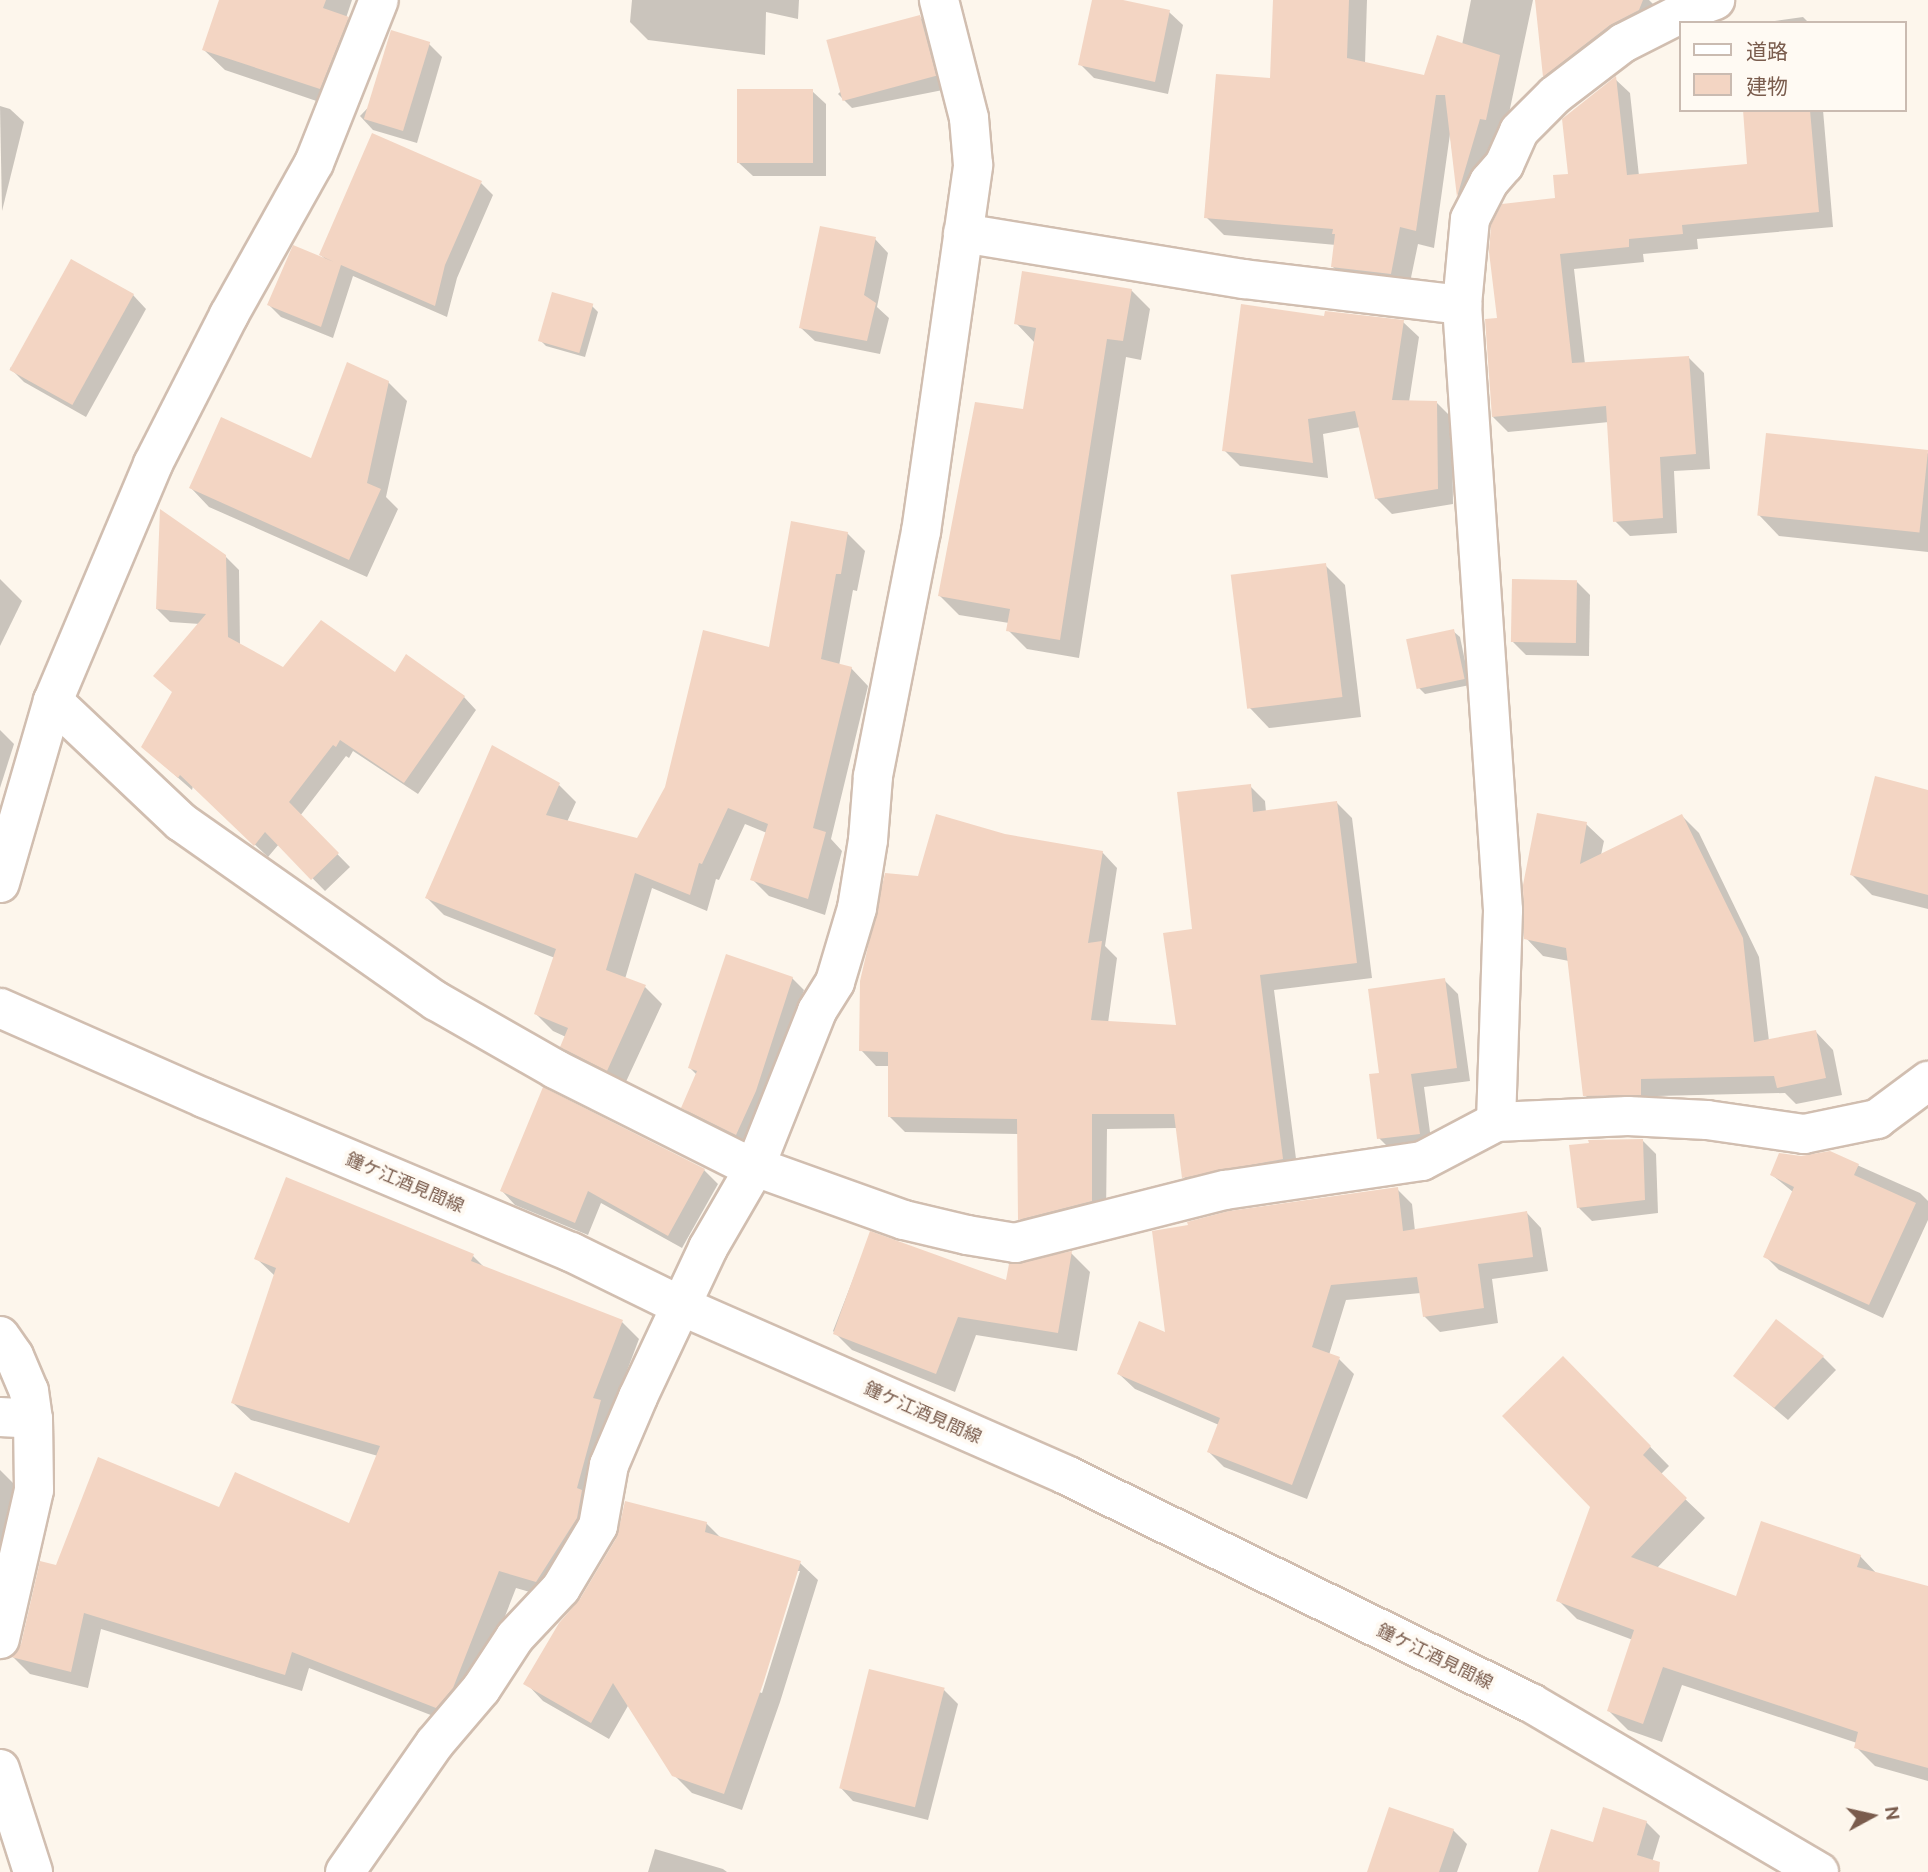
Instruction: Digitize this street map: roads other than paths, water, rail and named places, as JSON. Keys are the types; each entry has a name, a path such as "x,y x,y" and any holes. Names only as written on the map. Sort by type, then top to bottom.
{"street":[{"path":"0,883 53,701 153,464 229,315 314,163 364,44 379,0"},
{"path":"345,1872 435,1743 481,1689 515,1637 561,1588 598,1526 609,1465 679,1305 755,1167 817,1012 835,982 857,908 868,840 873,775 921,532 973,165 969,118 939,0"},
{"path":"1496,1122 1503,909 1462,305 1470,219 1489,182 1504,165 1519,131 1555,96 1623,43 1688,10 1715,0"},
{"path":"963,233 1244,279 1462,305"},
{"path":"53,701 181,822 436,1001 555,1069 755,1167 904,1220 967,1236 1015,1243 1225,1190 1422,1161 1496,1122 1628,1116 1707,1120 1804,1134 1877,1119 1928,1081"},
{"name":"鐘ケ江酒見間線","path":"0,1008 204,1098 571,1252 679,1305 1066,1475 1531,1703 1819,1872"},
{"path":"0,1336 14,1356 29,1391 16,1418 34,1490 0,1639"},
{"path":"0,1769 33,1872"}]}
